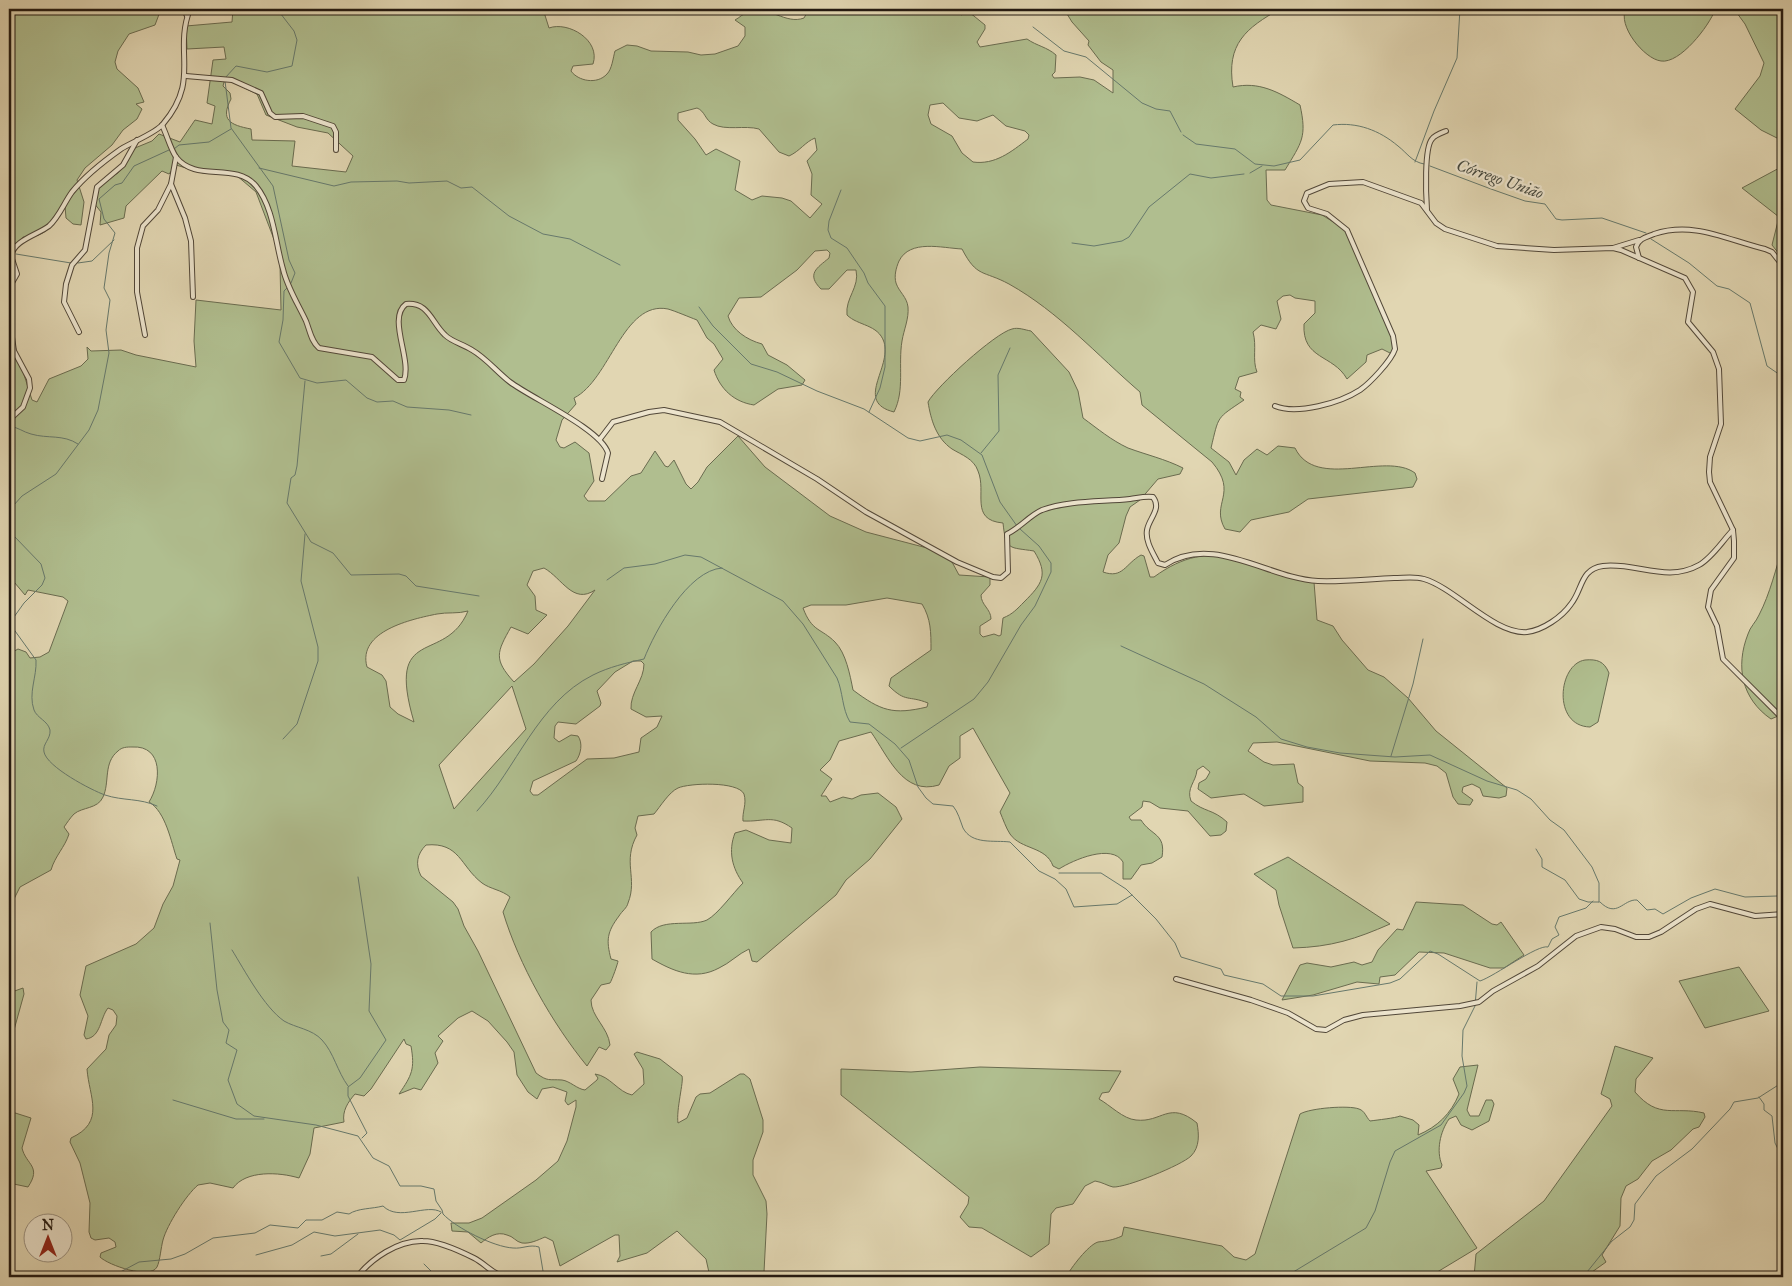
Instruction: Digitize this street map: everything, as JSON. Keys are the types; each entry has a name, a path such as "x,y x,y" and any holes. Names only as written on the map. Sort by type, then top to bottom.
{"street":[{"path":"184,9 188,16"},
{"path":"9,288 17,274 12,256 16,246 50,225 82,181 120,150 162,125 182,94 186,76 184,33 190,9"},
{"path":"186,76 238,82 261,92 270,113 275,117 303,116 333,126 336,132 336,150"},
{"path":"162,125 176,157 189,166 202,171 237,174 247,178 255,186 262,196 275,234 285,276 312,339 319,348 372,357 398,380 404,380 406,369 399,314 406,304 419,305 430,313 445,336 471,349 510,382 548,404 600,439 608,453 602,479"},
{"path":"1427,210 1426,192 1429,146 1433,138 1446,131"},
{"path":"79,332 64,302 68,278 75,260 85,250 96,187 120,169 137,140"},
{"path":"145,336 138,292 137,248 142,226 158,210 170,184 176,157"},
{"path":"1275,406 1283,410 1309,408 1356,393 1372,378 1395,349 1394,336 1347,230 1327,214 1308,208 1304,201 1307,193 1329,184 1363,182 1421,203 1436,223 1445,229 1497,246 1554,250 1613,248 1667,230 1705,231 1772,252 1783,266"},
{"path":"170,184 185,218 191,241 193,297"},
{"path":"1639,258 1636,247 1640,240"},
{"path":"1613,248 1685,278 1693,292 1688,322 1716,359 1719,369 1721,424 1710,457 1710,482 1733,530 1734,558 1711,590 1708,607 1717,626 1723,659 1783,719"},
{"path":"9,318 14,351 29,379 30,388 22,407 9,420"},
{"path":"600,439 613,422 648,412 664,410 720,422 817,479 866,512 957,562 993,577 1001,578 1008,572 1007,534 1019,528 1040,511 1058,506 1105,500 1153,497 1157,504 1147,529 1147,537 1158,563 1165,565 1174,559 1215,553 1287,576 1314,581 1417,577 1447,589 1482,616 1514,630 1526,632 1545,626 1566,610 1576,596 1583,577 1591,570 1617,565 1662,573 1680,574 1701,564 1733,530"},
{"path":"1176,979 1251,1000 1288,1013 1316,1029 1326,1030 1344,1020 1363,1015 1460,1006 1479,1002 1493,991 1538,966 1567,942 1585,932 1601,927 1615,929 1636,937 1648,937 1667,928 1696,909 1710,904 1755,916 1783,914"},
{"path":"357,1277 366,1266 395,1248 422,1241 473,1257 498,1276 506,1277"}],"green space":[{"path":"9,9 161,9 155,25 129,34 118,51 115,62 117,69 138,88 144,102 136,104 142,109 137,119 123,130 112,145 85,168 77,180 84,202 81,225 73,224 66,218 65,206 53,224 43,233 31,237 23,237 9,260"},
{"path":"233,9 543,9 549,28 565,27 581,34 588,40 594,55 593,64 573,66 571,71 578,77 593,81 598,80 609,72 615,51 627,45 651,51 688,52 701,55 715,54 738,46 745,36 745,27 735,20 749,11 763,11 790,19 797,19 804,18 809,9 956,9 961,15 969,12 985,25 985,29 977,42 980,47 1027,39 1056,55 1055,72 1052,75 1054,78 1080,77 1094,80 1113,93 1113,70 1101,62 1088,45 1089,41 1072,22 1064,9 1280,9 1257,23 1241,39 1233,59 1232,72 1233,87 1251,85 1268,89 1300,105 1303,132 1299,146 1285,170 1266,170 1267,200 1271,205 1322,215 1345,229 1395,347 1392,354 1382,349 1367,355 1366,362 1347,379 1341,371 1313,351 1308,344 1304,324 1315,313 1315,301 1295,298 1290,295 1283,296 1277,301 1281,319 1276,329 1261,325 1253,332 1257,372 1239,377 1235,389 1241,392 1240,397 1244,400 1220,419 1211,448 1229,462 1236,475 1244,460 1257,449 1267,455 1278,446 1295,448 1305,461 1318,467 1334,469 1402,467 1415,473 1417,479 1413,487 1308,499 1289,512 1251,520 1240,532 1225,529 1220,512 1224,490 1220,473 1212,462 1142,405 1140,392 1045,307 1009,284 981,272 972,265 962,249 927,246 918,247 904,254 896,269 896,283 906,300 908,311 901,350 899,395 894,412 882,407 877,400 875,392 885,352 884,342 873,328 847,315 848,303 856,282 856,270 847,270 829,289 821,289 814,279 817,268 829,258 830,253 827,250 815,251 797,270 761,297 739,298 728,316 733,326 741,334 762,344 768,355 787,365 805,380 802,385 778,389 754,405 734,398 724,389 714,370 723,359 714,344 707,338 697,320 668,309 653,310 639,317 628,328 598,375 587,389 574,398 576,404 562,420 556,440 560,447 564,448 575,442 589,453 594,481 584,496 588,501 605,501 631,476 641,473 655,451 665,466 668,467 674,460 686,484 691,489 698,482 707,467 738,436 765,467 830,516 866,532 931,549 952,562 959,575 990,577 990,585 981,595 981,598 991,619 980,626 980,634 983,637 994,634 999,636 1001,635 1003,618 1017,609 1039,584 1042,573 1039,559 1034,551 1010,546 1006,539 1003,523 986,517 981,504 980,479 976,467 971,460 946,445 942,440 933,422 928,402 954,373 993,340 1012,329 1019,328 1031,331 1069,372 1078,391 1083,418 1110,438 1128,448 1183,468 1180,474 1158,479 1140,500 1130,507 1119,543 1108,555 1103,572 1115,574 1120,572 1141,555 1144,556 1150,577 1154,577 1176,564 1196,557 1215,555 1252,562 1314,582 1317,620 1333,626 1342,640 1368,670 1384,677 1408,698 1436,731 1507,788 1506,796 1499,798 1483,796 1480,788 1472,784 1463,787 1462,792 1473,800 1470,805 1458,804 1453,797 1446,773 1437,766 1425,763 1370,761 1277,742 1253,743 1248,751 1264,762 1273,765 1294,764 1298,783 1303,787 1303,802 1264,806 1244,794 1211,798 1198,789 1199,783 1206,779 1210,772 1203,766 1197,770 1190,789 1191,801 1227,822 1226,831 1221,835 1210,836 1188,811 1160,808 1150,802 1143,801 1142,807 1129,817 1131,820 1141,820 1160,839 1163,849 1162,857 1152,863 1141,865 1131,879 1123,879 1123,862 1118,856 1102,853 1092,855 1073,861 1059,869 1053,866 1045,855 1020,843 1010,834 1000,812 1010,793 973,728 960,736 960,758 949,766 939,785 926,787 916,785 898,772 871,732 839,741 830,760 820,770 832,779 821,796 826,796 830,802 843,797 852,799 861,795 878,793 896,807 902,819 870,859 846,880 836,895 757,962 752,961 749,949 719,968 710,972 693,974 676,971 652,959 651,932 663,925 694,923 707,920 721,908 743,883 732,859 735,833 746,830 769,840 791,843 792,828 774,820 743,821 744,794 733,787 713,784 684,786 671,793 654,814 638,816 635,828 637,835 630,862 631,894 627,906 615,922 609,936 608,947 611,959 618,962 610,983 601,985 591,1000 594,1012 609,1039 610,1045 606,1050 599,1047 587,1066 561,1031 527,973 503,912 510,897 482,883 453,851 437,845 426,845 418,859 421,876 453,902 458,909 464,926 478,951 536,1073 540,1076 551,1080 562,1080 585,1090 597,1080 598,1078 595,1074 600,1075 622,1091 632,1095 644,1084 643,1069 634,1054 637,1052 660,1059 682,1076 678,1123 687,1118 696,1097 700,1094 710,1093 740,1074 744,1074 750,1079 763,1120 763,1132 753,1160 753,1175 766,1201 764,1272 760,1277 710,1277 706,1259 677,1231 647,1253 617,1262 620,1256 619,1235 615,1235 560,1266 553,1241 545,1237 522,1243 509,1236 496,1234 481,1243 468,1232 452,1231 451,1223 469,1223 482,1218 536,1180 558,1161 567,1141 576,1107 576,1100 568,1105 565,1101 567,1092 553,1087 542,1089 537,1099 528,1092 517,1075 514,1052 488,1021 472,1011 458,1018 438,1036 443,1041 435,1053 438,1063 421,1090 414,1088 399,1094 410,1077 413,1061 411,1046 406,1044 404,1039 371,1089 364,1096 355,1094 350,1100 345,1110 344,1122 314,1128 310,1154 299,1178 282,1174 263,1174 246,1178 233,1188 210,1183 198,1185 168,1226 157,1267 153,1271 138,1272 129,1270 104,1260 100,1257 101,1253 116,1247 115,1242 109,1238 95,1240 91,1238 89,1232 90,1203 80,1163 70,1142 71,1138 82,1132 92,1117 93,1108 87,1069 106,1049 109,1035 116,1025 117,1016 113,1010 108,1008 95,1035 86,1039 84,1035 88,1016 80,995 86,966 136,944 154,928 163,904 173,886 180,860 177,859 164,820 149,802 156,785 157,767 155,759 150,752 142,748 126,747 113,756 110,761 105,791 101,801 94,806 77,812 71,817 64,827 69,834 51,870 20,887 9,909 9,654 18,649 26,652 30,658 40,657 49,652 68,601 63,597 28,590 25,595 9,576 9,327 32,400 37,402 49,379 81,366 88,359 87,347 91,351 121,350 136,355 196,367 194,341 196,300 281,310 280,265 275,242 256,192 236,175 203,173 176,165 169,174 162,171 126,206 124,218 100,225 101,212 94,203 97,189 105,181 118,173 135,148 152,141 159,134 180,142 195,120 212,124 215,106 207,103 213,60 226,59 224,47 187,49 186,26 232,22","holes":["230,81 257,94 266,115 297,127 328,133 353,156 346,172 292,166 295,141 252,140 251,129 237,126 227,117 231,99 230,93 223,86 224,82","943,103 959,118 977,121 993,115 1006,126 1025,131 1029,135 1028,139 996,159 988,162 973,162 962,153 952,136 931,124 928,115 930,105","697,108 702,111 710,122 718,126 759,129 779,152 789,156 815,138 817,150 807,161 812,174 811,195 822,204 810,218 791,201 782,198 762,196 752,200 735,190 740,161 716,149 706,155 678,120 678,113","544,568 574,592 587,594 595,590 568,626 534,664 514,682 500,661 500,649 511,627 528,634 547,615 536,610 535,596 527,585 533,571","887,598 922,604 930,626 931,650 891,678 889,686 899,695 928,703 927,707 896,711 880,707 853,690 847,664 839,647 813,626 806,616 803,608 811,605 846,605","468,611 458,628 446,638 422,650 412,658 407,671 407,691 414,722 398,714 390,707 386,681 382,675 367,667 366,655 370,644 378,636 401,623 437,614","633,661 641,661 644,664 642,676 633,697 631,709 646,717 662,716 657,727 641,738 639,752 614,758 587,759 538,795 533,795 530,791 533,781 576,761 578,758 581,745 578,736 571,735 559,742 554,738 555,726 558,722 576,724 600,706 601,703 597,691 615,672","512,686 526,729 454,809 439,765"]},
{"path":"1626,9 1715,10 1707,25 1693,43 1677,57 1661,61 1647,54 1634,40 1625,24 1624,16"},
{"path":"1734,9 1783,9 1783,141 1761,130 1735,109 1760,76 1764,63 1745,24"},
{"path":"1783,166 1783,259 1772,245 1779,217 1742,188"},
{"path":"9,260 16,275 9,286"},
{"path":"1783,546 1783,714 1771,719 1753,702 1748,692 1742,670 1742,658 1749,631 1758,618 1766,598"},
{"path":"1585,660 1600,662 1609,673 1598,722 1590,727 1578,724 1569,717 1563,695 1569,672 1576,664"},
{"path":"1288,857 1390,924 1343,941 1319,946 1293,948 1276,890 1254,874"},
{"path":"1416,902 1463,905 1492,924 1497,925 1501,922 1524,955 1504,968 1490,968 1444,953 1419,952 1395,975 1380,977 1379,984 1357,982 1313,995 1282,1000 1300,965 1307,963 1331,967 1354,962 1362,965 1372,962 1378,950 1397,929 1403,930"},
{"path":"1739,967 1769,1011 1705,1028 1679,981"},
{"path":"23,988 24,994 9,1048 9,993"},
{"path":"1615,1046 1653,1058 1636,1079 1635,1092 1644,1101 1659,1109 1704,1113 1705,1117 1699,1127 1693,1129 1671,1150 1652,1161 1638,1179 1626,1186 1621,1198 1620,1226 1602,1255 1606,1262 1585,1277 1474,1277 1476,1254 1544,1201 1612,1106 1610,1099 1601,1094"},
{"path":"1478,1065 1467,1110 1470,1116 1479,1116 1486,1100 1492,1100 1494,1104 1489,1121 1472,1130 1461,1125 1456,1116 1449,1119 1443,1130 1439,1148 1441,1168 1426,1171 1477,1248 1429,1277 1066,1277 1089,1247 1098,1242 1122,1236 1124,1227 1222,1246 1234,1257 1246,1260 1255,1254 1300,1114 1320,1109 1347,1107 1361,1110 1370,1121 1400,1116 1413,1120 1419,1125 1418,1135 1437,1124 1452,1108 1459,1094 1453,1079 1460,1067"},
{"path":"980,1067 1121,1071 1109,1092 1102,1093 1099,1099 1121,1114 1136,1120 1145,1120 1172,1113 1187,1116 1197,1123 1196,1149 1186,1160 1129,1184 1113,1187 1095,1181 1085,1186 1073,1204 1056,1208 1051,1214 1049,1244 1031,1257 982,1228 969,1227 960,1217 968,1204 969,1197 841,1095 841,1069 911,1072"},
{"path":"9,1111 31,1118 22,1148 32,1166 34,1174 28,1187 9,1183"}],"waterway":[{"path":"225,78 236,66 267,72 292,66 297,40 294,31 277,9"},
{"path":"1415,162 1457,58 1460,9"},
{"path":"1033,27 1064,51 1086,57 1142,103 1156,109 1170,111 1181,132"},
{"path":"225,81 231,128 273,186 289,260 295,273 291,283"},
{"name":"Córrego União","path":"1183,135 1196,144 1235,149 1255,164 1274,166 1300,160 1333,125 1351,125 1367,128 1391,140 1413,159 1424,164"},
{"path":"174,149 179,145 209,142 231,129"},
{"path":"9,624 24,603 42,585 45,578 41,564 14,536 12,527 13,506 22,496 56,474 89,430 98,410 109,353 106,330 110,300 104,288 109,253 115,233 104,219 99,199 115,185 122,183 134,166 169,150"},
{"path":"1250,173 1262,166"},
{"name":"Córrego União","path":"1430,166 1525,201 1545,204 1556,219 1602,218 1646,233"},
{"path":"259,168 334,186 351,182 397,181 409,183 447,181 461,188 472,187 509,216 543,234 570,239 620,265"},
{"path":"1072,243 1094,246 1122,241 1129,237 1149,207 1190,174 1211,178 1244,174"},
{"path":"841,190 829,221 828,230 831,238 847,248 864,273 868,283 885,306 885,367 880,388 869,412"},
{"name":"Córrego União","path":"1651,239 1689,263 1717,286 1729,289 1750,303 1767,366 1783,377"},
{"path":"78,263 92,261 114,240"},
{"path":"16,254 71,263"},
{"path":"287,288 284,291 283,320 279,342 300,378 317,383 346,380 367,398 377,402 393,401 407,407 449,410 471,415"},
{"path":"699,307 713,326 751,364 777,372 817,391 864,409 908,438 920,441 947,435 961,440 982,455 1000,502 1017,526"},
{"path":"981,453 999,431 998,375 1010,348"},
{"path":"305,381 297,466 295,475 291,478 287,503 311,542 333,553 351,575 399,574 406,576 416,586 479,596"},
{"path":"9,426 31,434 67,439 78,444"},
{"path":"901,748 974,699 988,682 1021,625 1035,606 1051,572 1051,563 1039,546 1020,529"},
{"path":"283,739 297,724 318,661 318,647 301,581 305,534"},
{"path":"607,580 624,568 655,564 685,555 701,557 783,601 803,624 837,678 845,712 850,722 869,724 895,744 909,760 918,787 926,798 933,804 953,806 967,833 984,841 1010,842 1039,871 1055,879 1066,889 1074,907 1117,904 1132,895"},
{"path":"477,811 504,776 542,719 557,702 574,687 593,675 611,667 644,659 656,633 685,590 709,571 722,568"},
{"path":"10,624 36,660 32,704 35,713 47,724 50,730 44,749 47,758 61,771 98,792 112,797 151,803 157,806"},
{"path":"1391,756 1413,684 1423,639"},
{"path":"1121,646 1204,684 1256,717 1281,739 1307,747 1340,753 1395,757 1430,755 1487,781 1517,790 1531,799 1550,820 1564,830 1592,867 1599,883 1599,902"},
{"path":"1536,849 1542,859 1542,867 1565,880 1579,899 1588,902 1599,902"},
{"path":"1059,873 1101,873 1126,889 1156,919 1175,943 1181,957 1221,969 1224,975 1263,984 1281,996 1313,996 1390,983 1400,979 1430,951 1438,954 1480,981 1535,950 1548,947 1552,939 1559,935 1555,927 1559,917 1586,908 1593,901"},
{"path":"358,877 371,964 369,1011 386,1040 360,1078 348,1087 348,1096 367,1133 362,1138"},
{"path":"1600,902 1606,907 1615,909 1632,900 1637,900 1647,910 1655,909 1663,914 1691,898 1715,889 1745,897 1777,896 1783,890"},
{"path":"210,923 217,990 223,1022 229,1030 226,1043 237,1050 228,1080 237,1104 254,1116 316,1125 358,1136 373,1158 389,1166 400,1186 421,1186 434,1189 436,1201 443,1214 466,1231 505,1247 539,1247 544,1277"},
{"path":"232,950 269,1007 284,1021 314,1033 322,1040 330,1051 348,1086"},
{"path":"1285,1277 1366,1228 1375,1211 1395,1151 1441,1125 1464,1093 1467,1086 1462,1056 1463,1030 1475,1006 1477,982"},
{"path":"1583,1277 1612,1241 1630,1227 1634,1220 1635,1204 1656,1176 1692,1149 1730,1109 1734,1102 1758,1098 1783,1082"},
{"path":"1759,1097 1764,1104 1764,1110 1772,1116 1775,1143 1783,1159"},
{"path":"173,1100 236,1119 264,1119"},
{"path":"111,1277 139,1262 171,1259 185,1254 213,1238 255,1233 270,1225 298,1228 306,1220 322,1220 337,1212 349,1214 383,1206 390,1210 405,1213 428,1210 441,1212"},
{"path":"256,1255 292,1245 314,1232 335,1236 380,1230 394,1235 400,1240 435,1219 441,1213"},
{"path":"321,1256 331,1254 358,1234"},
{"path":"424,1264 437,1277"},
{"path":"9,1270 19,1277"}]}
